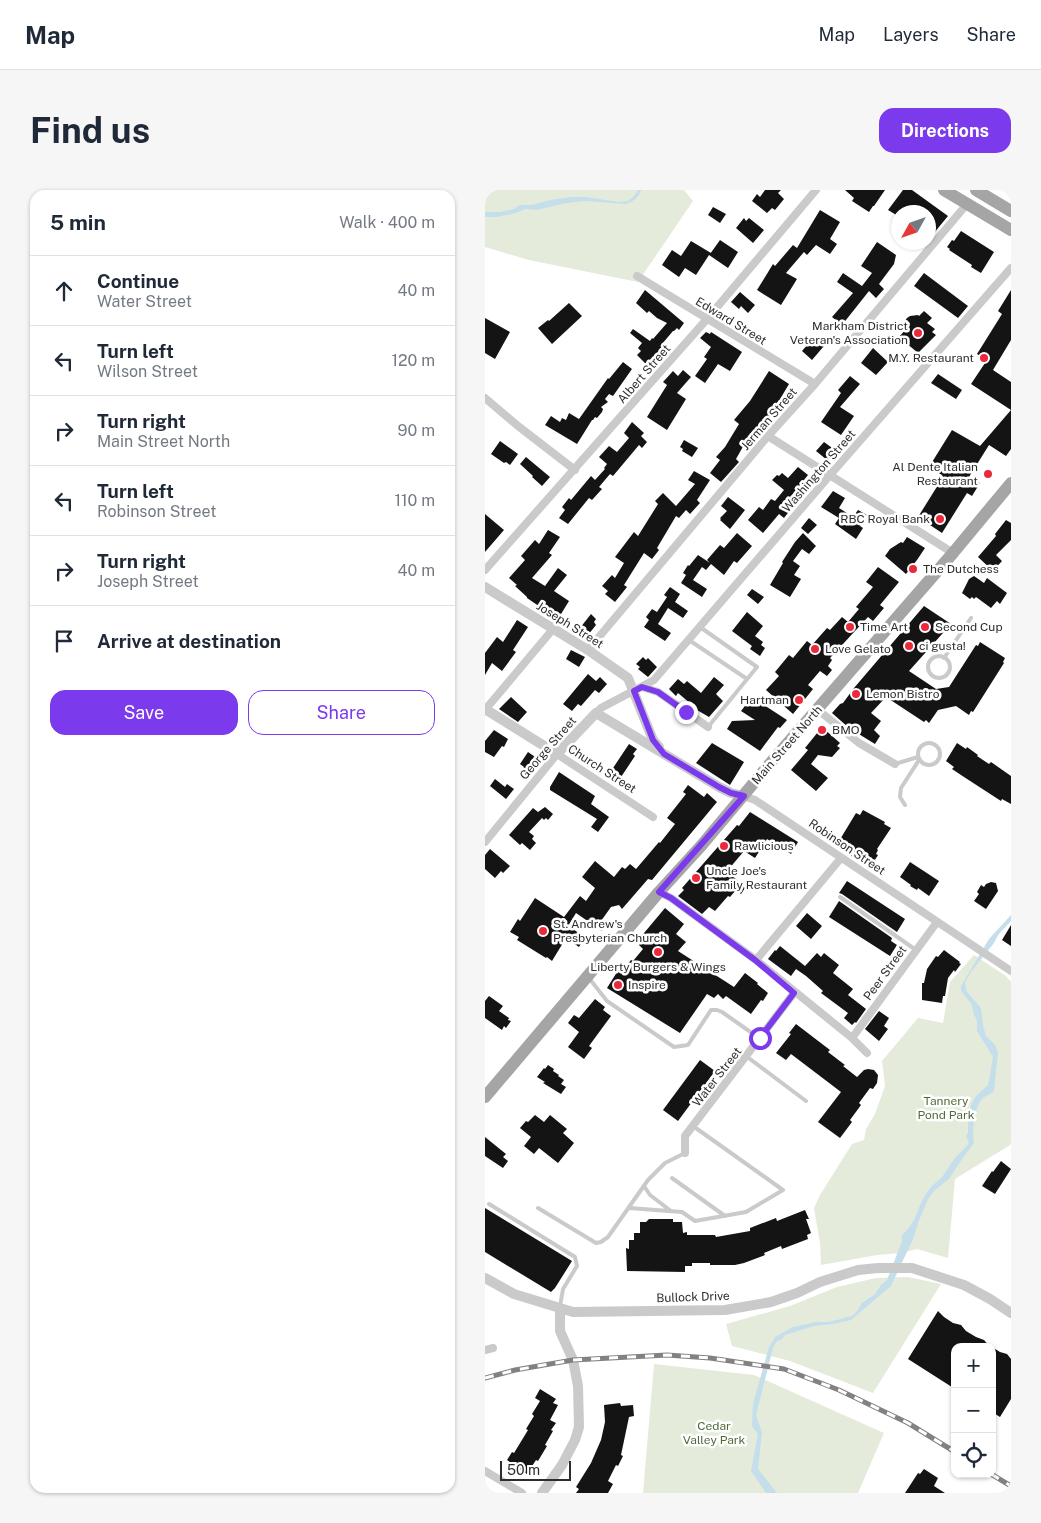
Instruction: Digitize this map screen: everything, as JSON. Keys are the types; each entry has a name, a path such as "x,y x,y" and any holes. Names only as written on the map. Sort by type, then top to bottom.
{"main road":[{"path":"944,190 1011,230"},
{"path":"975,190 1011,212"},
{"name":"Main Street North","path":"485,1097 1011,483"}],"street":[{"name":"Albert Street","path":"485,570 707,319 816,190"},
{"name":"Jerman Street","path":"588,650 967,204"},
{"name":"Washington Street","path":"638,689 654,680 1011,268"},
{"name":"Edward Street","path":"637,276 815,384"},
{"path":"485,398 510,420 575,470"},
{"path":"769,436 953,553"},
{"name":"Joseph Street","path":"485,587 588,650 628,678 638,689 658,692 708,727"},
{"path":"485,709 553,629"},
{"name":"George Street","path":"485,842 557,754 601,708 638,689"},
{"name":"Robinson Street","path":"638,689 653,740 664,754"},
{"name":"Church Street","path":"485,709 653,817"},
{"path":"818,710 859,743 895,764"},
{"name":"Robinson Street","path":"596,713 719,787 731,793 755,800 1011,971"},
{"path":"755,960 841,858"},
{"path":"659,892 671,898 755,960 852,1038 867,1053"},
{"name":"Peer Street","path":"852,1038 937,922"},
{"name":"Water Street","path":"685,1153 685,1136 794,993"},
{"name":"Bullock Drive","path":"485,1278 514,1294 573,1312 725,1310 771,1302 841,1274 858,1270 912,1268 964,1285 1011,1313"},
{"path":"542,1493 562,1465 575,1440 579,1427 578,1386 573,1360 560,1331 560,1308"},
{"path":"485,1471 522,1493"}],"lane":[{"path":"944,658 971,618"},
{"path":"699,627 757,667 708,727"},
{"path":"689,640 747,679"},
{"path":"934,658 944,658 949,663 950,670 945,676 935,677 929,672 929,662 934,658"},
{"path":"905,805 900,798 901,788 918,759 917,753 920,746 927,743 934,744 939,749 940,757 933,765 925,765 918,759"},
{"path":"895,764 918,759"},
{"path":"840,897 916,950"},
{"path":"587,977 607,1001 674,1047 688,1045 711,1010 722,1012 760,1038"},
{"path":"746,1056 806,1101"},
{"path":"629,1208 682,1212 695,1221 746,1212 783,1190 693,1126"},
{"path":"538,1208 595,1242 601,1242 609,1237 644,1186 665,1162 685,1153"},
{"path":"672,1178 725,1216"},
{"path":"644,1186 650,1195 671,1211"},
{"path":"489,1204 575,1257 577,1266 563,1289 560,1308"}],"green space":[{"path":"485,190 684,190 693,201 638,282 529,260 485,247"},
{"name":"Tannery Pond Park","path":"974,955 1006,976 1011,982 1010,1145 955,1179 948,1258 917,1249 821,1265 820,1243 814,1208 852,1144 864,1140 866,1129 875,1114 885,1086 882,1061 918,1018 943,1023 950,982"},
{"path":"908,1277 941,1284 873,1393 790,1361 732,1346 726,1324 790,1306 837,1287 876,1278"},
{"name":"Cedar Valley Park","path":"654,1364 754,1375 884,1433 858,1493 643,1493"}],"water":[{"path":"638,190 641,190 637,197 626,204 585,201 536,210 525,209 497,217 485,217 485,212 500,212 514,209 520,205 532,205 571,197 619,202 628,201"},
{"path":"1011,915 1011,921 998,935 965,982 967,992 981,1008 986,1036 995,1045 998,1052 994,1091 982,1099 977,1109 974,1121 974,1143 949,1179 935,1190 928,1199 914,1237 891,1286 851,1320 814,1326 785,1335 776,1342 756,1415 762,1432 758,1469 777,1493 766,1493 751,1471 758,1434 752,1426 753,1404 769,1347 775,1337 793,1327 816,1322 829,1322 852,1316 862,1303 875,1294 887,1280 902,1241 902,1235 915,1219 924,1197 969,1143 966,1136 971,1105 976,1096 988,1085 993,1057 977,1031 977,1020 972,1005 961,991 961,986 989,939"}],"building":[{"path":"765,190 781,190 778,193 784,199 775,210 772,208 767,213 752,201 757,194 760,197"},
{"path":"845,190 885,190 869,212 852,201 854,198"},
{"path":"903,190 912,190 933,205 892,205"},
{"path":"713,207 726,214 720,223 708,215"},
{"path":"936,207 948,216 936,231"},
{"path":"820,210 840,222 830,239 837,244 830,254 816,245 807,255 804,252 786,273 797,279 781,305 757,290 773,264 775,266 793,245 797,248"},
{"path":"744,218 746,221 749,218 764,230 753,243 736,228"},
{"path":"961,231 994,252 981,273 947,247"},
{"path":"720,240 738,252 728,268 709,255 696,275 685,268 679,277 662,265 672,250 681,256 691,241 711,253"},
{"path":"877,242 896,255 894,264 879,284 884,289 876,298 869,291 842,325 832,317 853,293 837,282 843,273 862,286 872,273 861,266"},
{"path":"924,273 968,306 958,318 914,286"},
{"path":"645,290 684,323 679,330 677,328 673,331 662,344 662,348 646,364 637,355 641,351 638,348 642,343 630,333 633,329 650,341 667,323 649,311 647,313 636,303"},
{"path":"1011,290 1011,340 993,370 1011,382 1011,410 971,384 987,360 977,354 1002,314 998,311"},
{"path":"740,292 755,305 748,313 741,306 739,309 731,302"},
{"path":"569,303 582,316 552,344 538,328"},
{"name":"Markham District Veteran's Association","path":"924,311 932,318 927,323 935,329 932,332 936,335 918,353 899,337 907,328 903,324 907,318 919,316"},
{"path":"485,318 510,332 495,359 485,353"},
{"path":"706,332 710,334 711,332 742,352 730,371 718,364 705,383 695,376 707,359 704,357 711,347 700,338"},
{"path":"814,337 824,346 812,360 802,351"},
{"path":"873,348 888,362 876,375 861,363"},
{"path":"623,362 632,369 613,396 609,394 605,399 608,402 601,407 603,409 602,412 597,418 595,417 592,420 577,444 545,425 551,416 560,422 562,418 566,420 569,413 579,419 608,378"},
{"path":"683,370 691,377 677,393 686,399 667,430 647,417 667,385 663,382 673,371 678,376"},
{"path":"769,371 789,384 770,416 745,443 736,459 739,462 721,482 710,473 720,460 716,457 725,447 739,424 734,420 750,401"},
{"path":"938,374 962,390 956,399 931,383"},
{"path":"850,376 860,384 840,407 854,416 841,435 821,422 841,393 838,390"},
{"path":"1011,410 1011,449 1006,456 989,445 969,477 980,483 972,496 967,493 942,533 918,517 943,477 929,467 952,430 980,446"},
{"path":"632,422 644,433 641,436 647,442 642,448 639,445 613,476 610,474 599,487 602,489 592,500 589,498 568,524 559,518 565,510 562,507 569,498 571,500 591,476 595,480 605,469 607,464 599,457 609,446 617,452 629,438 624,433"},
{"path":"684,440 698,448 692,457 682,451 683,449 680,447"},
{"path":"500,441 518,454 510,465 491,454"},
{"path":"824,442 835,450 827,460 816,451"},
{"path":"526,457 550,477 542,486 520,464"},
{"path":"798,467 808,475 787,501 794,505 784,518 779,514 763,533 748,520 759,507 763,510 771,499 775,501 784,490 772,480 782,473 788,478"},
{"path":"694,471 710,480 697,500 700,503 690,514 686,510 679,518 676,516 657,548 659,550 652,559 644,553 624,585 627,587 615,602 605,594 608,591 602,586 612,575 615,578 624,563 615,557 634,532 638,536 658,504 655,501 663,493 676,506 695,484 688,480"},
{"path":"833,491 845,498 839,508 853,517 858,510 867,515 860,526 863,528 856,539 835,524 839,518 821,507"},
{"path":"728,497 745,510 730,529 720,520 727,511 721,506"},
{"path":"485,514 504,530 485,552"},
{"path":"809,518 817,525 808,534 801,528"},
{"path":"1006,520 1011,523 1011,540 996,555 1002,561 993,571 978,557 996,536 995,534"},
{"path":"548,530 560,537 549,553 552,555 532,578 545,586 558,568 567,575 554,591 569,601 558,619 527,598 509,578 525,560 521,556 535,540 539,544"},
{"path":"737,533 752,546 737,563 734,561 724,575 711,564 706,570 702,567 693,580 707,589 702,597 681,583 686,575 683,573 698,555 710,563 707,560 720,545 724,548"},
{"path":"803,533 816,546 809,554 802,549 793,561 800,566 794,575 801,579 790,597 770,585 782,562"},
{"path":"907,537 925,548 906,574 885,556 890,549 901,542 903,543"},
{"path":"878,567 899,582 880,605 884,608 873,621 868,617 830,658 832,660 828,666 832,670 827,676 820,671 808,685 813,689 793,714 766,690 779,676 775,672 789,655 793,658 807,641 812,645 827,628 830,630 842,617 848,622 859,609 856,607 873,587 866,582"},
{"path":"974,576 984,583 987,578 1007,593 1000,604 997,601 991,608 976,597 970,599 962,593 969,579"},
{"path":"670,587 680,594 675,602 688,611 683,618 668,608 658,624 671,633 665,641 644,627 649,620 646,617 652,609 657,612 667,597 664,595"},
{"path":"752,589 764,597 758,604 747,595"},
{"path":"924,606 951,624 909,671 936,689 949,687 976,645 978,646 980,642 1005,658 1004,663 973,712 971,711 969,715 956,706 938,710 929,723 926,720 924,722 886,697 871,713 881,721 874,730 880,736 875,744 849,728 832,713 843,703"},
{"path":"747,612 763,626 755,636 763,642 761,645 765,648 760,656 750,649 752,646 732,631"},
{"path":"591,614 596,619 594,622 596,625 588,635 580,628"},
{"path":"517,620 528,627 513,650 516,652 502,671 492,663 485,675 485,653 497,637 503,642"},
{"path":"571,650 585,657 579,667 566,659"},
{"path":"643,657 646,660 648,658 657,667 648,677 638,669 640,667 636,664"},
{"path":"588,674 596,681 600,677 607,684 599,693 595,690 581,706 578,704 572,711 563,704"},
{"path":"714,677 724,685 716,694 723,701 709,717 690,706 691,704 678,693 676,696 669,689 678,679 684,684 687,681 701,693"},
{"path":"511,697 527,712 518,722 499,709"},
{"path":"753,698 787,720 780,728 778,727 760,751 727,729 732,721 755,720 741,711"},
{"path":"822,727 840,743 837,746 840,748 832,757 818,755 811,764 828,778 816,791 791,770 808,750 805,748"},
{"path":"494,730 508,739 504,747 502,746 494,757 485,752 485,741"},
{"path":"712,743 744,762 730,785 696,763"},
{"path":"957,743 966,749 967,747 989,764 991,762 1011,776 1011,804 1002,799 1001,801 952,769 954,767 946,761"},
{"path":"629,744 637,749 633,754 635,756 621,777 611,771"},
{"path":"528,752 541,761 533,773 531,771 526,778 520,774 524,767 520,764"},
{"path":"559,772 595,796 591,804 609,817 598,832 591,827 597,819 550,790"},
{"path":"495,779 505,787 507,784 514,789 506,799 490,786"},
{"path":"688,785 704,797 707,793 717,802 652,880 648,879 622,909 619,905 611,907 601,921 602,931 576,913 568,926 585,937 579,947 566,938 552,961 517,940 519,937 510,932 518,919 520,921 535,898 564,917 580,896 586,901 595,888 582,877 595,861 614,877 622,867 625,869 630,864 636,869 675,824 667,818 686,794 683,792"},
{"path":"545,807 553,814 548,820 542,818 529,832 534,836 532,839 536,843 530,850 522,843 520,845 509,835 533,808 538,812"},
{"path":"863,810 885,822 884,824 891,828 877,849 876,854 878,855 870,868 836,846 856,813 860,815"},
{"path":"750,812 798,842 791,854 767,839 755,858 744,851 728,870 735,875 734,877 745,888 741,894 736,890 715,911 709,907 702,914 678,896 684,890 682,888"},
{"path":"490,849 510,866 503,873 501,871 495,878 485,869 485,855"},
{"path":"910,862 939,881 929,896 918,888 917,890 910,886 900,877"},
{"path":"847,881 905,919 897,932 839,893"},
{"path":"991,882 996,883 998,891 986,909 974,901 979,894 977,892 981,885 984,887"},
{"path":"839,901 892,938 891,941 897,945 890,956 829,917"},
{"path":"665,908 684,924 676,934 686,942 678,951 734,987 745,973 768,993 751,1014 726,996 723,999 718,994 714,998 707,994 680,1033 607,988 619,969 622,971 643,949 639,945 642,941 639,939"},
{"path":"807,913 822,926 811,939 796,926"},
{"path":"1011,925 1011,946 1002,940"},
{"path":"780,946 805,966 817,953 821,957 824,953 839,965 833,973 853,989 848,995 866,1009 856,1023 852,1025 844,1018 848,1013 821,993 823,991 806,976 796,969 791,976 768,959"},
{"path":"944,950 961,964 948,978 942,1003 922,1000 922,983 924,983 927,969 936,956 938,957"},
{"path":"489,996 503,1006 499,1011 511,1021 502,1030 485,1018 485,1001"},
{"path":"595,999 605,1007 603,1010 611,1016 589,1046 592,1048 584,1059 568,1047 579,1032 568,1023 574,1015 579,1018"},
{"path":"879,1011 889,1018 884,1026 888,1029 879,1041 865,1029"},
{"path":"796,1024 830,1050 828,1052 857,1077 864,1070 868,1069 874,1070 878,1075 877,1083 873,1089 870,1088 859,1103 861,1105 850,1120 852,1122 840,1138 818,1122 841,1092 791,1054 786,1060 776,1053 791,1034 789,1033"},
{"path":"700,1060 715,1071 678,1121 663,1110"},
{"path":"548,1065 564,1080 561,1084 566,1087 561,1094 537,1077"},
{"path":"535,1115 544,1122 550,1115 567,1129 563,1133 574,1143 558,1163 539,1148 534,1154 524,1146 531,1137 520,1128"},
{"path":"485,1137 506,1154 503,1157 508,1161 503,1168 485,1156"},
{"path":"1001,1161 1011,1169 995,1194 982,1186"},
{"path":"485,1208 572,1261 551,1292 485,1252"},
{"path":"805,1210 809,1219 806,1219 811,1233 807,1235 808,1239 782,1249 781,1246 744,1263 710,1265 710,1263 692,1263 692,1266 685,1266 685,1272 627,1271 626,1248 629,1249 629,1240 634,1240 634,1233 640,1233 640,1222 646,1222 649,1219 673,1219 673,1222 682,1222 683,1233 687,1232 687,1235 715,1235 716,1237 750,1231 750,1228 776,1218 777,1221"},
{"path":"938,1311 953,1323 961,1325 966,1331 987,1343 951,1343 951,1386 908,1359"},
{"path":"996,1350 1007,1354 1011,1359 1011,1399 1000,1417 996,1414"},
{"path":"540,1389 556,1399 553,1403 558,1405 550,1420 556,1423 545,1445 547,1446 527,1474 507,1460 512,1452 514,1453 528,1430 526,1429 534,1416 532,1414 540,1401 535,1398"},
{"path":"620,1403 621,1406 633,1405 634,1416 629,1417 621,1455 623,1456 608,1481 613,1484 608,1493 576,1493 579,1489 576,1487 591,1463 601,1440 605,1422 604,1405"},
{"path":"924,1469 938,1478 934,1486 945,1493 905,1493 918,1473 920,1474"}],"railway":[{"path":"485,1378 515,1370 573,1360 667,1355 710,1358 784,1369 839,1390 908,1423 951,1450"},
{"path":"996,1477 1011,1486"}],"place":[{"name":"Markham District Veteran's Association","path":"918,333"},
{"name":"M.Y. Restaurant","path":"984,358"},
{"name":"Al Dente Italian Restaurant","path":"988,474"},
{"name":"RBC Royal Bank","path":"940,519"},
{"name":"The Dutchess","path":"913,569"},
{"name":"Time Art","path":"850,627"},
{"name":"Second Cup","path":"925,627"},
{"name":"ci gusta!","path":"909,646"},
{"name":"Love Gelato","path":"815,649"},
{"name":"Lemon Bistro","path":"856,694"},
{"name":"Hartman","path":"799,700"},
{"name":"BMO","path":"822,730"},
{"name":"Rawlicious","path":"724,846"},
{"name":"Uncle Joe's Family Restaurant","path":"696,878"},
{"name":"St. Andrew's Presbyterian Church","path":"543,931"},
{"name":"Liberty Burgers & Wings","path":"658,952"},
{"name":"Inspire","path":"618,985"}],"route":[{"path":"686,712 658,692 642,687 634,691 653,740 664,754 719,787 731,793 744,796 659,892 671,898 755,960 794,993 760,1038"}]}
